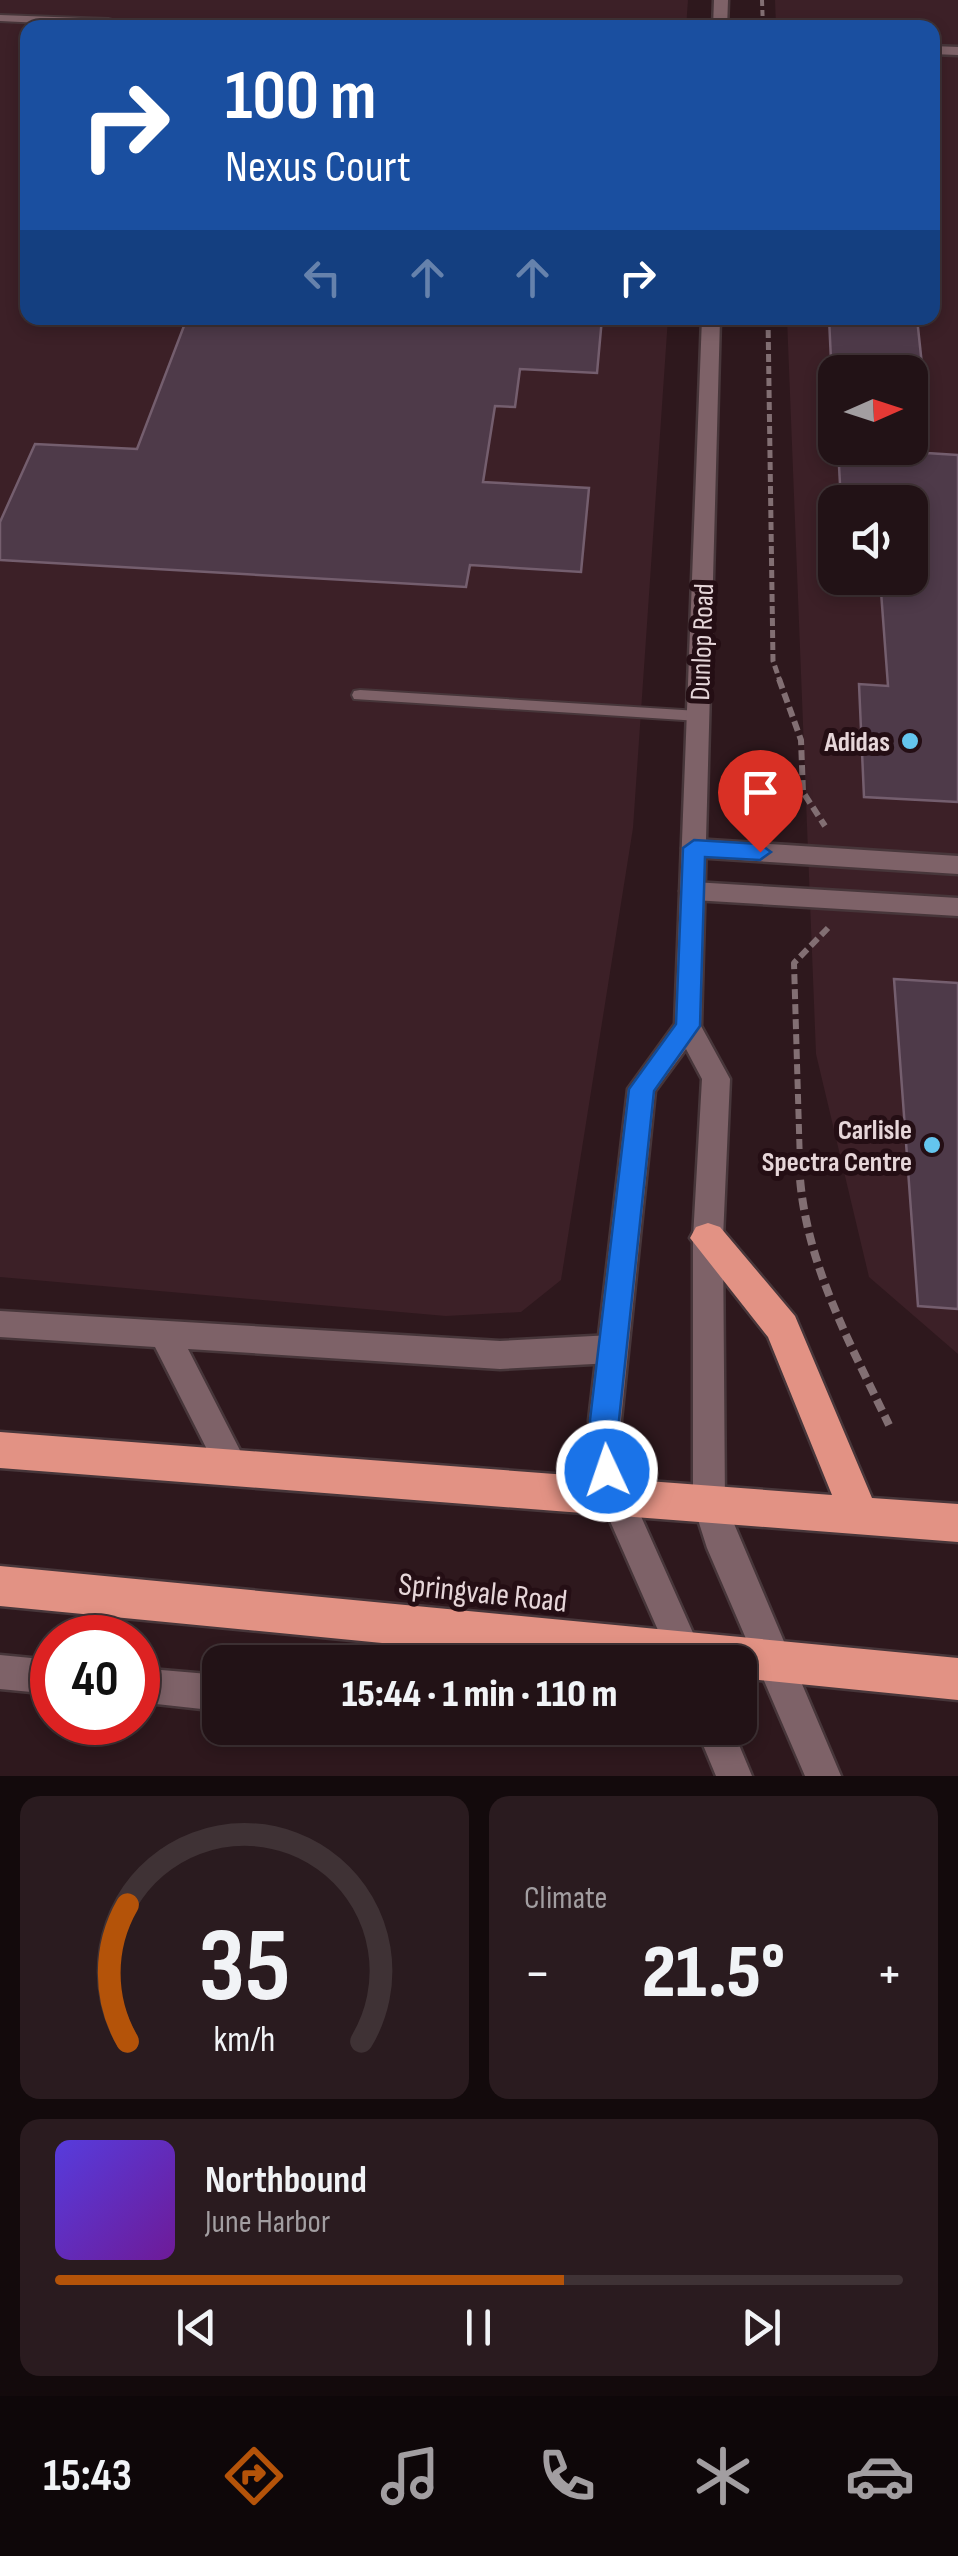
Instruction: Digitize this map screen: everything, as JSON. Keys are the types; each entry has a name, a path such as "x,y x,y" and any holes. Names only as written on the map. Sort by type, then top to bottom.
{"highway":[{"path":"708,1238 782,1327 860,1516"},
{"path":"0,1450 958,1523"},
{"name":"Springvale Road","path":"0,1586 503,1645"},
{"name":"Springvale Road","path":"757,1663 958,1679"}],"street":[{"name":"Dunlop Road","path":"709,1504 708,1238 716,1079 688,1026 711,325"},
{"path":"694,848 958,865"},
{"path":"692,891 958,906"},
{"path":"681,1645 615,1496 604,1444 642,1089 688,1026"},
{"path":"0,1324 500,1355 612,1349"},
{"path":"164,1334 232,1466"},
{"path":"709,1504 773,1664 824,1776"},
{"path":"0,1672 30,1675"},
{"path":"160,1687 202,1691"},
{"path":"721,1745 734,1776"}],"lane":[{"path":"0,18 49,20"},
{"path":"0,29 20,19"},
{"path":"360,695 699,716"}],"shaded area":[{"path":"0,0 688,0 687,20 20,20 20,325 668,325 633,828 561,1280 521,1312 446,1316 0,1277"},
{"path":"775,0 958,0 958,1354 869,1277 816,1054 787,325 940,325 940,20 776,20"}],"building":[{"path":"184,325 601,325 597,373 520,369 515,407 495,406 483,482 589,488 581,572 470,565 466,587 0,560 0,522 35,444 137,449"},
{"path":"829,325 918,325 921,355 831,355"},
{"name":"Adidas","path":"928,453 958,455 958,802 864,797 859,684 888,686 881,595 928,595 928,485 840,485 839,465 928,465"},
{"name":"Carlisle Spectra Centre","path":"894,979 958,983 958,1309 918,1306"}],"place":[{"name":"Adidas","path":"910,741"},
{"name":"Carlisle Spectra Centre","path":"932,1145"}],"route":[{"path":"607,1471 605,1420 642,1089 688,1026 694,848 760,852"}]}
